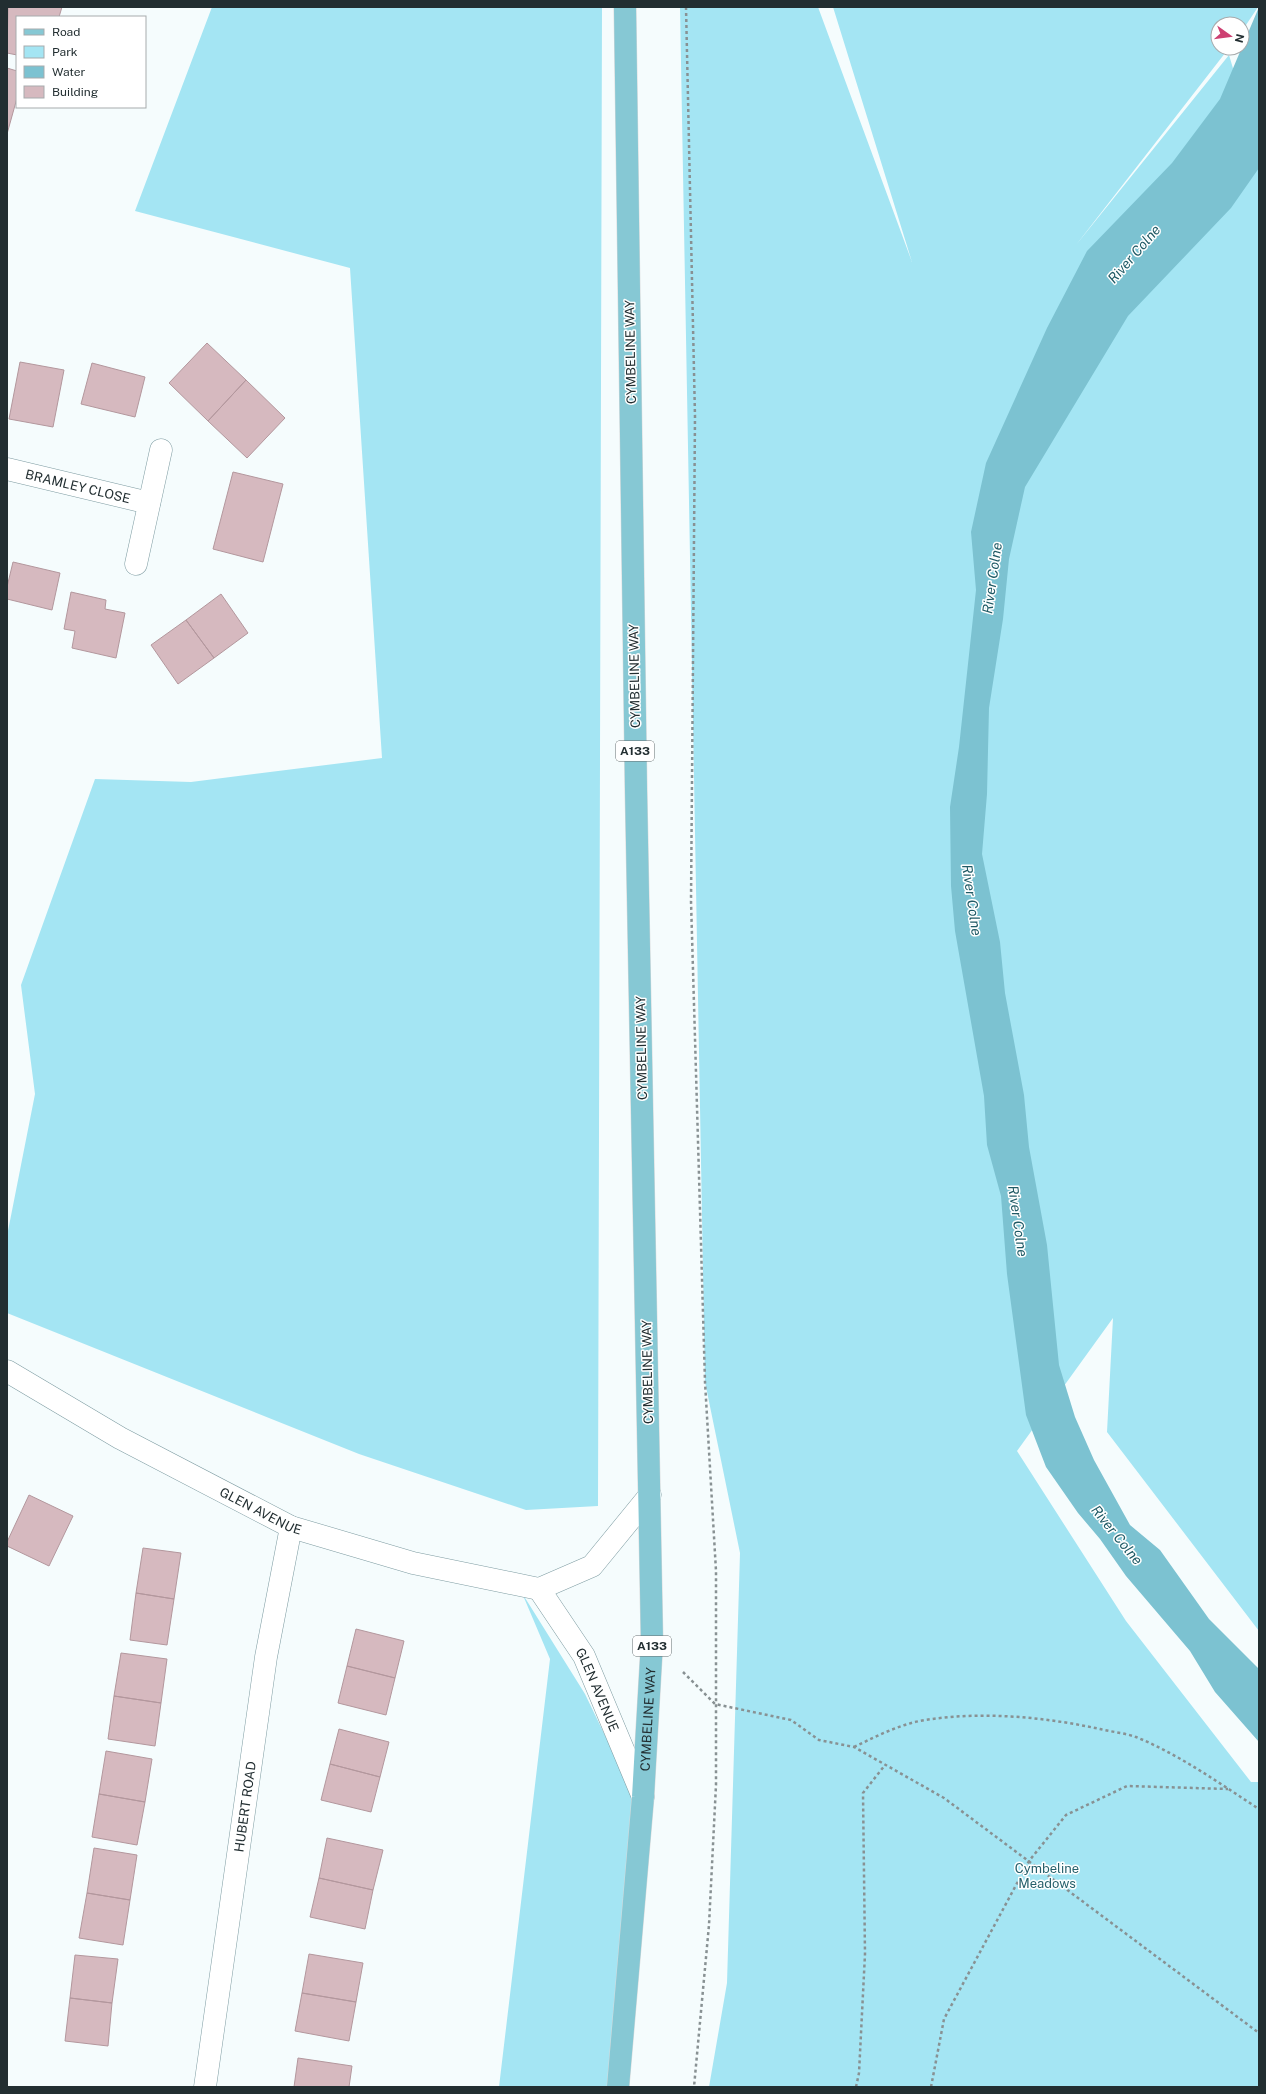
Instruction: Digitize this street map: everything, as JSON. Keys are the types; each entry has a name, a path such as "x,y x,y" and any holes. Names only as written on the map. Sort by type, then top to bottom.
{"main road":[{"name":"CYMBELINE WAY","path":"618,2087 643,1797 652,1642 636,782 625,7"}],"street":[{"name":"BRAMLEY CLOSE","path":"136,564 161,450"},
{"name":"BRAMLEY CLOSE","path":"7,469 149,502"},
{"name":"GLEN AVENUE","path":"7,1371 120,1438 291,1527 413,1563 539,1589 584,1656 643,1797"},
{"path":"539,1589 592,1566 650,1494"},
{"name":"HUBERT ROAD","path":"205,2087 265,1664 291,1527"}],"path":[{"path":"686,7 695,417 691,901 705,1382 716,1571 716,1785 709,1925 694,2087"},
{"path":"652,1642 715,1704 791,1720 819,1740 854,1747 944,1798 1259,2033"},
{"path":"854,1747 887,1731 924,1720 967,1716 1022,1718 1078,1725 1135,1737 1181,1758 1259,1809"},
{"path":"856,2087 859,2073 866,1954 863,1793 885,1765"},
{"path":"930,2087 944,2019 1029,1861 1066,1816 1127,1786 1228,1789"}],"green space":[{"path":"212,7 602,7 598,1506 526,1510 359,1454 7,1313 7,1236 35,1094 21,985 95,779 191,782 382,758 350,268 135,211"},
{"name":"Cymbeline Meadows","path":"680,7 818,7 912,262 833,7 1258,7 1250,19 1250,16 1210,16 1210,56 1223,56 1076,245 1229,56 1259,155 1259,1631 1107,1432 1113,1318 1017,1451 1126,1621 1251,1782 1259,1782 1259,2087 709,2087 727,1983 740,1553 705,1382"},
{"path":"522,1593 585,1694 639,1806 611,2087 499,2087 550,1659"}],"water":[{"name":"River Colne","path":"1259,7 1259,168 1231,208 1128,316 1025,487 1009,559 1003,619 989,708 987,794 982,854 1000,942 1005,993 1024,1095 1029,1147 1047,1245 1059,1365 1075,1417 1094,1460 1130,1525 1160,1550 1209,1619 1259,1669 1259,1742 1215,1692 1190,1651 1126,1576 1100,1539 1078,1513 1046,1467 1026,1415 1007,1274 1001,1196 987,1145 984,1096 955,931 951,886 950,807 959,747 976,590 971,532 986,463 1047,328 1087,251 1172,163 1220,99 1238,56 1250,56 1250,28"}],"building":[{"path":"8,7 62,7 59,16 16,16 16,55 7,53"},
{"path":"7,68 16,71 16,102 7,134"},
{"path":"207,343 246,380 208,421 169,383"},
{"path":"20,362 64,370 53,427 9,419"},
{"path":"92,363 145,377 135,417 81,404"},
{"path":"246,380 285,418 247,458 208,421"},
{"path":"233,472 283,484 263,562 213,549"},
{"path":"13,562 60,573 52,610 7,599 7,587"},
{"path":"71,592 106,600 105,609 125,613 116,658 72,648 75,631 64,629"},
{"path":"221,594 248,633 214,658 186,620"},
{"path":"186,620 214,658 178,684 151,645"},
{"path":"29,1495 73,1516 49,1566 7,1546 7,1542"},
{"path":"143,1548 181,1553 174,1599 136,1593"},
{"path":"136,1593 174,1599 167,1645 130,1640"},
{"path":"356,1629 404,1641 395,1678 347,1666"},
{"path":"121,1653 167,1659 161,1703 114,1696"},
{"path":"347,1666 395,1678 386,1715 338,1703"},
{"path":"114,1696 161,1703 155,1746 108,1739"},
{"path":"339,1729 389,1742 380,1777 330,1764"},
{"path":"106,1751 152,1759 145,1802 99,1794"},
{"path":"330,1764 380,1777 371,1812 321,1800"},
{"path":"99,1794 145,1802 137,1845 92,1837"},
{"path":"327,1838 383,1850 373,1890 319,1878"},
{"path":"94,1848 137,1855 130,1900 87,1893"},
{"path":"319,1878 373,1890 365,1929 310,1917"},
{"path":"87,1893 130,1900 123,1945 79,1938"},
{"path":"309,1954 363,1963 356,2002 302,1993"},
{"path":"75,1955 118,1959 112,2003 70,1998"},
{"path":"302,1993 356,2002 349,2041 295,2031"},
{"path":"70,1998 112,2003 108,2046 65,2041"},
{"path":"298,2058 352,2066 349,2087 294,2087"}]}
